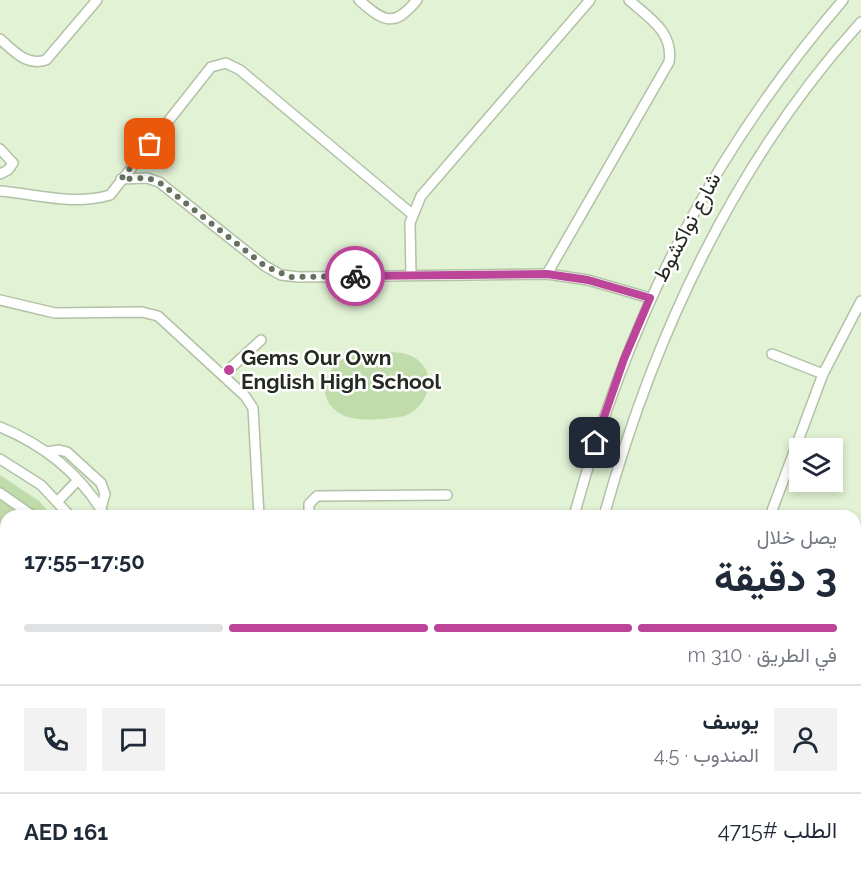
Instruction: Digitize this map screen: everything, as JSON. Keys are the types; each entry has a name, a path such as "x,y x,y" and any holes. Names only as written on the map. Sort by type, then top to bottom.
{"street":[{"path":"0,39 26,60 36,63 46,60 97,0"},
{"path":"359,0 377,15 389,20 403,16 417,0"},
{"path":"411,275 412,214 421,196 590,0"},
{"path":"547,274 669,62 671,53 666,35 629,0"},
{"name":"شارع نواكشوط","path":"576,510 606,410 650,298 691,215 734,145 795,58 843,0"},
{"name":"شارع نواكشوط","path":"606,510 617,468 651,368 696,268 741,188 791,111 861,22"},
{"path":"0,191 17,191 58,199 100,198 110,195 212,67 226,63 240,70 412,214"},
{"path":"0,149 13,163 9,170 0,174"},
{"path":"121,179 147,178 159,182 265,266 281,275 299,277 547,274 588,280 650,298"},
{"path":"0,300 55,313 150,314 165,321 249,402 255,415 259,510"},
{"path":"772,510 823,374 861,301"},
{"path":"223,375 261,340"},
{"path":"772,354 823,374"},
{"path":"0,427 47,452 78,480 101,510"},
{"path":"47,452 67,453 101,483 105,494 103,510"},
{"path":"0,459 23,472 58,501 65,510"},
{"path":"58,501 78,480"},
{"path":"0,493 24,510"},
{"path":"309,510 309,504 317,496 447,495"}],"green space":[{"path":"356,353 402,353 415,358 423,365 429,382 427,392 417,408 409,414 387,419 351,418 334,409 325,392 329,373 345,358"},
{"path":"0,475 39,501 47,510 0,510"}],"way so far":[{"path":"150,144 121,179 147,178 159,182 265,266 281,275 290,277 355,276"}],"place":[{"name":"Gems Our Own English High School","path":"229,370"}],"route":[{"path":"355,276 547,274 588,280 650,298 624,359 595,443"}]}
